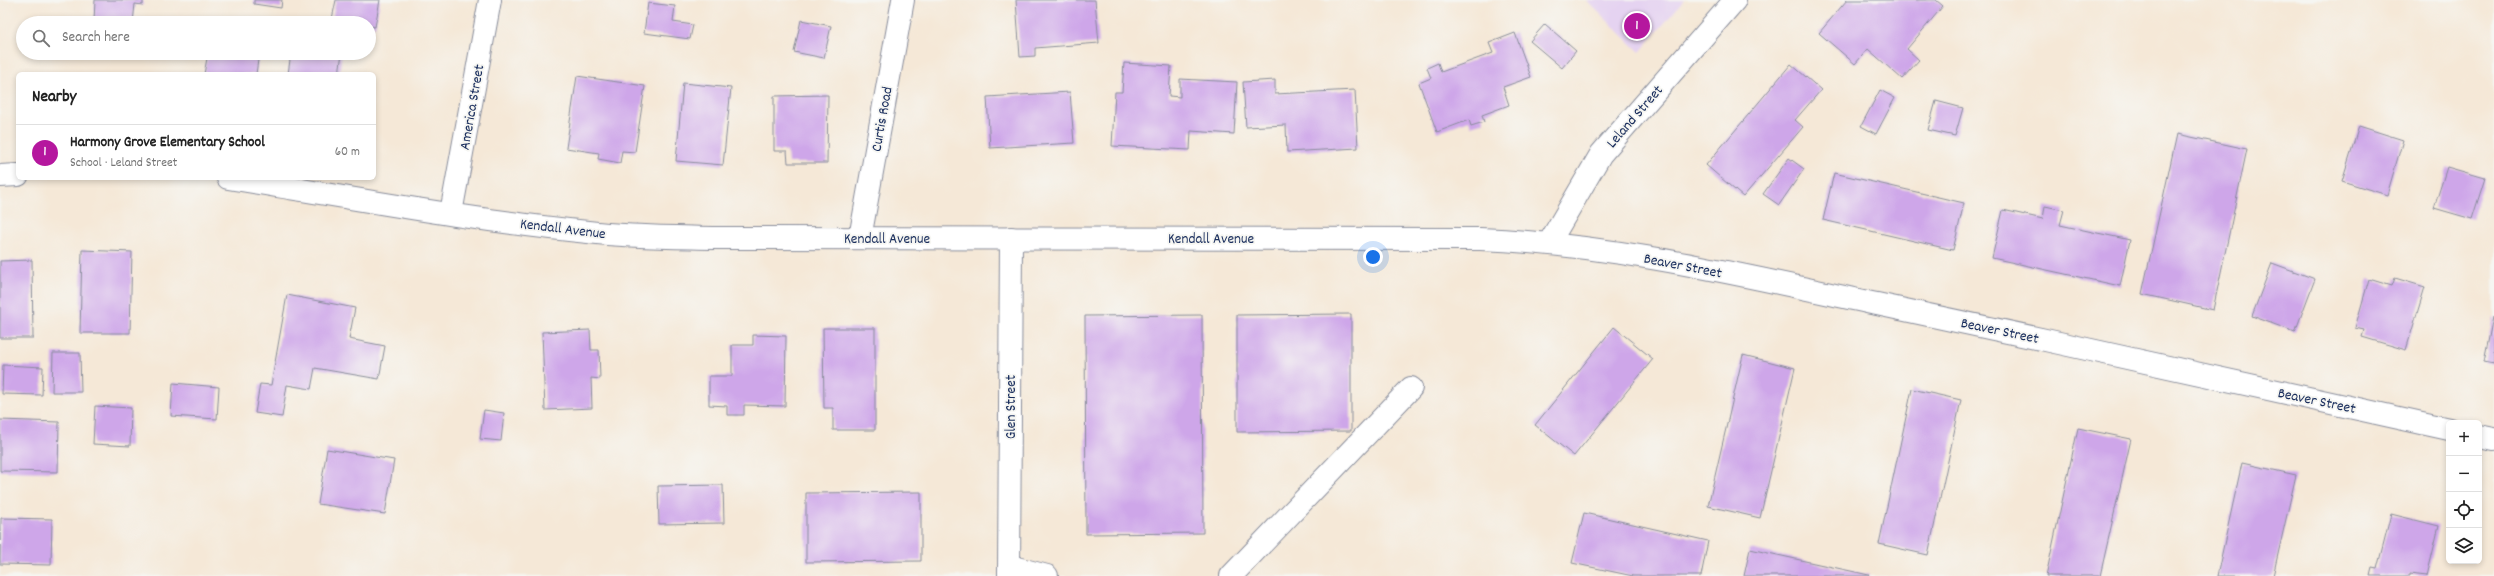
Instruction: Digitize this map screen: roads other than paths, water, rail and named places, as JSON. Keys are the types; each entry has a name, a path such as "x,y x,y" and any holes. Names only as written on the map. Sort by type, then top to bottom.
{"main road":[{"name":"America Street","path":"451,213 490,0"},
{"name":"Curtis Road","path":"860,238 903,0"},
{"name":"Leland Street","path":"1549,243 1601,154 1735,0"},
{"path":"0,176 16,175"},
{"name":"Kendall Avenue","path":"241,180 451,213 588,232 644,236 860,238 1473,238 1549,243"},
{"name":"Glen Street","path":"1010,571 1011,238"},
{"name":"Beaver Street","path":"1549,243 1634,255 1783,284 2446,428"},
{"path":"1231,576 1411,388"},
{"path":"2482,437 2494,439"},
{"path":"1010,571 1047,576"}],"place":[{"name":"Harmony Grove Elementary School","path":"1637,26"}]}
